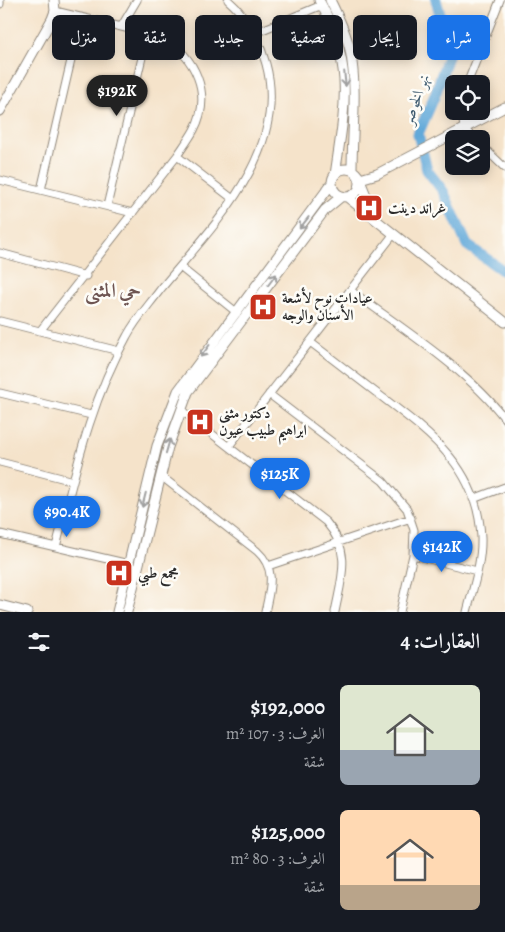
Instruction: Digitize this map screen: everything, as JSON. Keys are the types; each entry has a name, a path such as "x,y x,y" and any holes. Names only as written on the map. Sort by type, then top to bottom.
{"street":[{"path":"0,111 55,11 54,0"},
{"path":"120,27 137,0"},
{"path":"228,0 243,15"},
{"path":"330,0 345,34 352,66 354,83 352,170 360,181 376,220"},
{"path":"501,0 505,6"},
{"path":"472,75 501,0"},
{"path":"262,30 320,3 336,37 346,84 345,109 333,179 335,191 345,196 505,322"},
{"path":"55,11 70,15"},
{"path":"115,26 125,28"},
{"path":"56,547 91,415 119,351 141,314 233,199 257,158 270,113 270,77 262,54"},
{"path":"40,331 86,276 177,156 194,129 200,115 202,99 195,69 185,56"},
{"path":"41,190 71,60"},
{"path":"107,206 141,60"},
{"path":"462,120 462,130 505,107"},
{"path":"127,612 168,447 180,410 199,376 325,210 345,196 355,194 360,181 445,139"},
{"path":"339,149 344,153 352,149"},
{"path":"490,154 505,168"},
{"path":"177,156 233,199"},
{"path":"118,612 157,446 171,406 189,374 314,209 333,179 341,170 352,170"},
{"path":"0,180 133,213"},
{"path":"229,446 393,235"},
{"path":"0,253 86,276"},
{"path":"180,267 235,311"},
{"path":"350,290 462,374 488,398 505,419"},
{"path":"0,321 119,351"},
{"path":"310,342 440,443 458,467 473,499 481,538 477,571 467,612"},
{"path":"0,393 91,415"},
{"path":"270,394 384,481 400,498 411,518 414,530 413,555 400,612"},
{"path":"180,410 326,522 341,544 343,571 335,612"},
{"path":"0,462 73,481"},
{"path":"161,476 258,551 268,566 272,580 265,612"},
{"path":"473,499 505,487"},
{"path":"268,566 341,544 411,518"},
{"path":"0,534 128,564"},
{"path":"413,555 477,571"},
{"path":"0,605 27,612"}],"waterway":[{"name":"نهر الخوصر","path":"436,0 450,50 435,95 418,134 427,170 443,191 467,245 505,272"}],"place":[{"name":"غراند دينت","path":"369,208"},
{"name":"عيادات نوح لأشعة الأسنان والوجه","path":"263,307"},
{"name":"دكتور مثنى ابراهيم طبيب عيون","path":"200,422"},
{"name":"مجمع طبي","path":"119,573"}],"district":[{"name":"حي المثنى","path":"113,290"}]}
